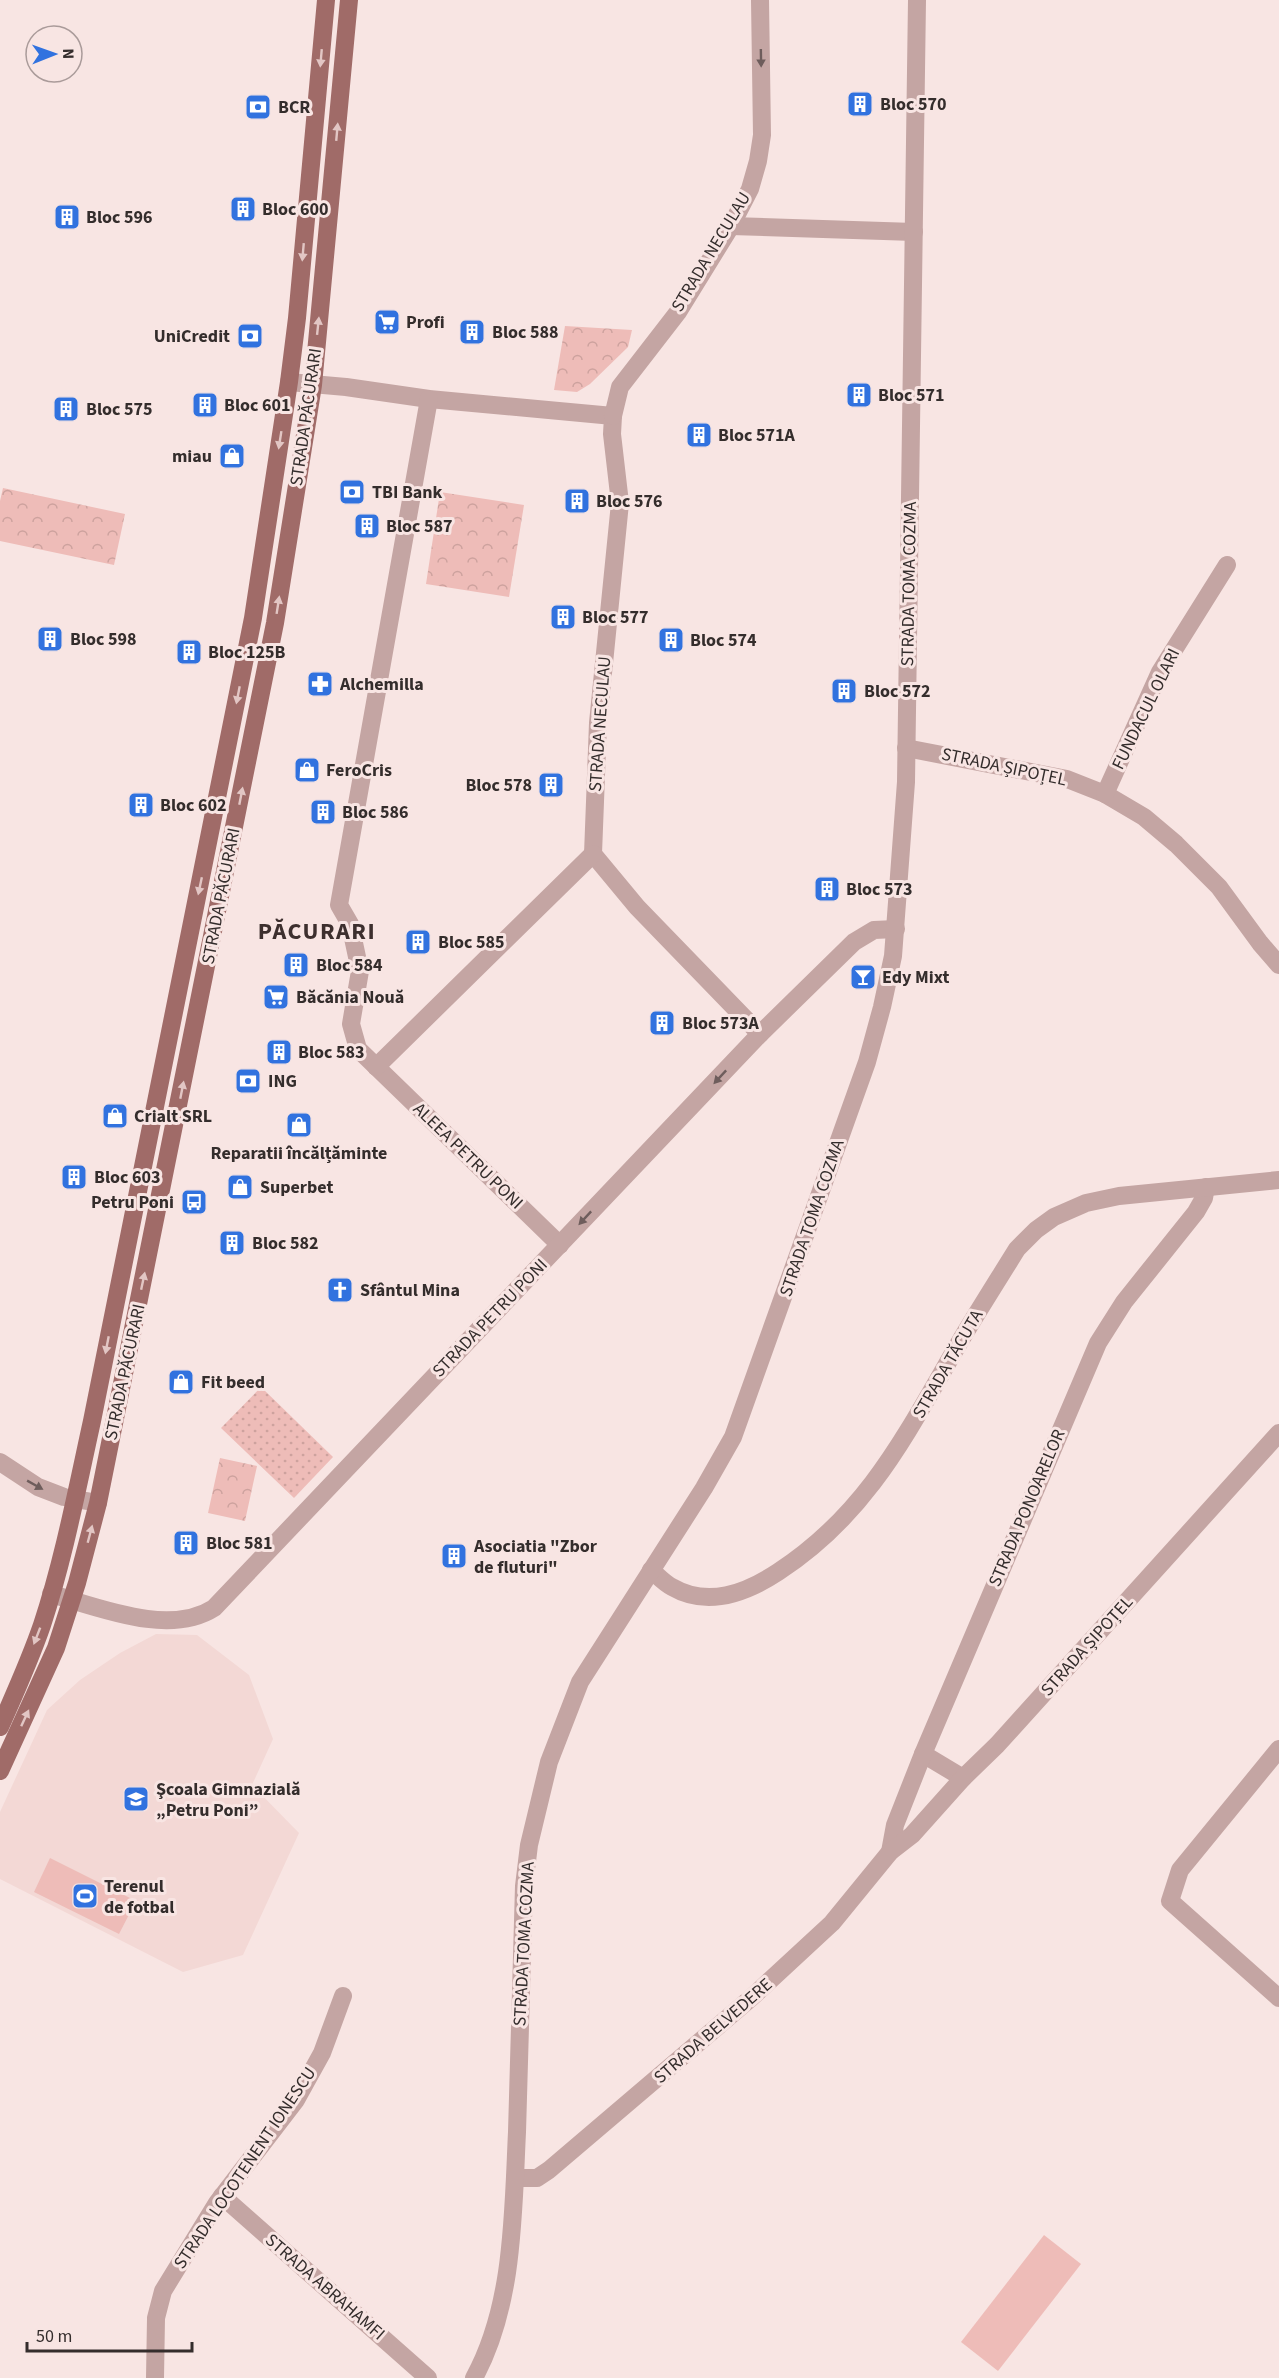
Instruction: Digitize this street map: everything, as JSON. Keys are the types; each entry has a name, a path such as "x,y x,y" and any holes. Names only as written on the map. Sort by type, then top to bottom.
{"main road":[{"name":"STRADA PĂCURARI","path":"0,1726 22,1678 51,1594 93,1421 253,618 289,382 326,0"},
{"name":"STRADA PĂCURARI","path":"0,1771 56,1648 72,1600 98,1503 275,623 313,384 349,0"}],"street":[{"name":"STRADA NECULAU","path":"593,854 598,723 620,502 612,434 613,416 620,387 678,312 750,189 759,161 762,135 760,0"},
{"name":"STRADA TOMA COZMA","path":"474,2378 488,2353 503,2293 515,2178 524,1886 529,1845 549,1762 580,1682 704,1488 733,1437 867,1062 893,956 902,851 906,748 917,0"},
{"path":"730,225 914,232"},
{"path":"289,382 429,399 613,416"},
{"name":"ALEEA PETRU PONI","path":"429,399 339,905 350,924 360,971 351,1024 358,1049 560,1245"},
{"name":"FUNDACUL OLARI","path":"1105,794 1160,672 1227,565"},
{"name":"STRADA ȘIPOȚEL","path":"906,748 1067,778 1105,794 1144,817 1176,844 1219,887 1260,944 1279,965"},
{"path":"376,1067 593,854 637,907 760,1034"},
{"name":"STRADA PETRU PONI","path":"51,1594 122,1615 164,1620 187,1620 203,1615 214,1608 760,1034 854,942 874,930 896,929"},
{"name":"STRADA TĂCUTA","path":"651,1570 670,1587 689,1595 705,1598 728,1596 767,1580 806,1554 842,1521 884,1471 1017,1249 1036,1230 1054,1217 1086,1203 1119,1196 1279,1180"},
{"name":"STRADA PONOARELOR","path":"890,1852 895,1825 923,1754 1098,1343 1124,1302 1196,1212 1204,1198 1206,1187"},
{"name":"STRADA ȘIPOȚEL","path":"890,1852 912,1835 963,1778 997,1745 1279,1433"},
{"path":"0,1462 38,1487 75,1499 98,1503"},
{"path":"1279,1749 1180,1870 1170,1901 1279,1998"},
{"path":"923,1754 963,1778"},
{"name":"STRADA BELVEDERE","path":"515,2178 537,2178 549,2170 743,2006 832,1923 890,1852"},
{"name":"STRADA LOCOTENENT IONESCU","path":"155,2378 156,2318 163,2291 222,2196 296,2100 322,2053 343,1996"},
{"name":"STRADA ABRAHAMFI","path":"222,2196 428,2378"}],"shaded area":[{"name":"Şcoala Gimnazială „Petru Poni”","path":"156,1634 197,1635 249,1675 273,1739 252,1785 299,1833 243,1955 183,1972 0,1879 0,1812 47,1710 80,1680 120,1653"}],"green space":[{"path":"565,326 632,330 628,347 590,384 577,392 554,390"},
{"path":"3,488 125,514 114,565 0,541 0,501"},
{"path":"440,492 524,505 509,597 426,584"},
{"path":"261,1387 333,1457 294,1498 221,1428"},
{"path":"220,1458 257,1466 245,1521 208,1513"},
{"name":"Terenul de fotbal","path":"50,1858 136,1901 119,1934 34,1892"},
{"path":"1044,2235 1081,2264 998,2371 961,2342"}],"place":[{"name":"Bloc 570","path":"860,104"},
{"name":"BCR","path":"258,107"},
{"name":"Bloc 600","path":"243,209"},
{"name":"Bloc 596","path":"67,217"},
{"name":"Profi","path":"387,322"},
{"name":"Bloc 588","path":"472,332"},
{"name":"UniCredit","path":"250,336"},
{"name":"Bloc 571","path":"859,395"},
{"name":"Bloc 601","path":"205,405"},
{"name":"Bloc 575","path":"66,409"},
{"name":"Bloc 571A","path":"699,435"},
{"name":"miau","path":"232,456"},
{"name":"TBI Bank","path":"352,492"},
{"name":"Bloc 576","path":"577,501"},
{"name":"Bloc 587","path":"367,526"},
{"name":"Bloc 577","path":"563,617"},
{"name":"Bloc 598","path":"50,639"},
{"name":"Bloc 574","path":"671,640"},
{"name":"Bloc 125B","path":"189,652"},
{"name":"Alchemilla","path":"320,684"},
{"name":"Bloc 572","path":"844,691"},
{"name":"FeroCris","path":"307,770"},
{"name":"Bloc 578","path":"551,785"},
{"name":"Bloc 602","path":"141,805"},
{"name":"Bloc 586","path":"323,812"},
{"name":"Bloc 573","path":"827,889"},
{"name":"Bloc 585","path":"418,942"},
{"name":"Bloc 584","path":"296,965"},
{"name":"Edy Mixt","path":"863,977"},
{"name":"Băcănia Nouă","path":"276,997"},
{"name":"Bloc 573A","path":"662,1023"},
{"name":"Bloc 583","path":"279,1052"},
{"name":"ING","path":"248,1081"},
{"name":"Crialt SRL","path":"115,1116"},
{"name":"Reparatii încălțăminte","path":"299,1125"},
{"name":"Bloc 603","path":"74,1177"},
{"name":"Superbet","path":"240,1187"},
{"name":"Petru Poni","path":"194,1202"},
{"name":"Bloc 582","path":"232,1243"},
{"name":"Sfântul Mina","path":"340,1290"},
{"name":"Fit beed","path":"181,1382"},
{"name":"Bloc 581","path":"186,1543"},
{"name":"Asociatia \"Zbor de fluturi\"","path":"454,1556"},
{"name":"Şcoala Gimnazială „Petru Poni”","path":"136,1799"},
{"name":"Terenul de fotbal","path":"85,1896"}],"district":[{"name":"PĂCURARI","path":"317,931"}]}
